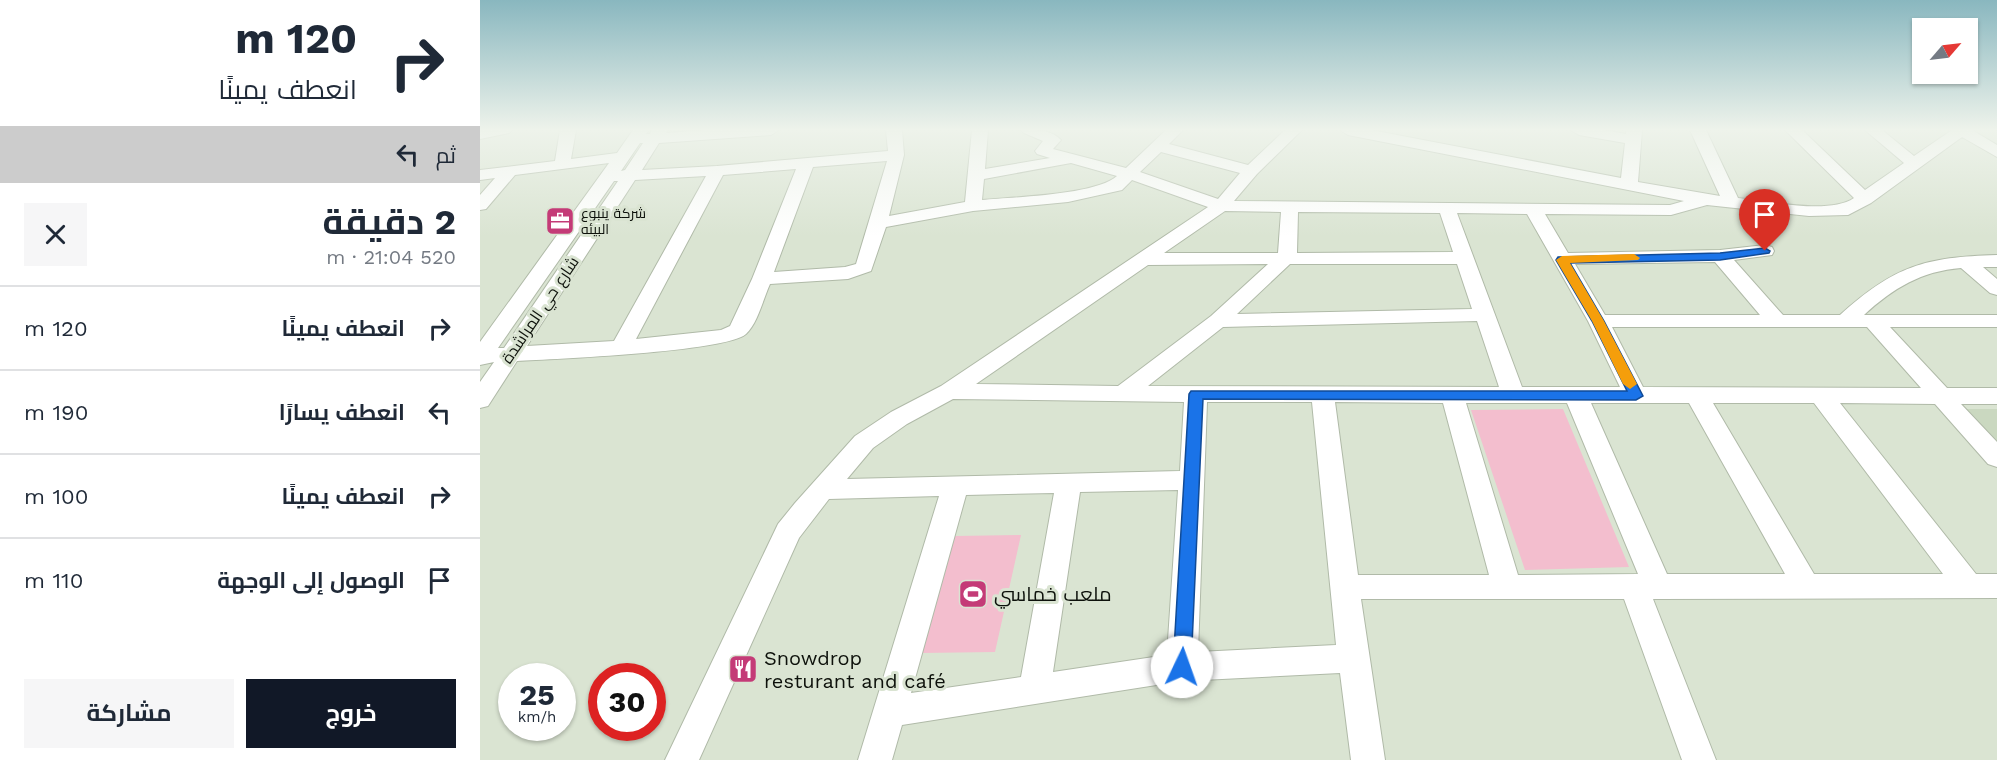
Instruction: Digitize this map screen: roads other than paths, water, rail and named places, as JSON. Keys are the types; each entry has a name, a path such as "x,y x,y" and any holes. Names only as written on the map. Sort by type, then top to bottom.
{"street":[{"path":"480,175 551,165"},
{"name":"شارع حي المراشدة","path":"481,357 616,165"},
{"name":"شارع حي المراشدة","path":"480,400 630,175 634,165"},
{"path":"609,176 787,165"},
{"path":"481,357 621,348 731,334 742,325 805,165"},
{"path":"762,279 848,273 859,270 866,263 893,165"},
{"path":"973,206 977,165"},
{"path":"976,176 1035,165"},
{"path":"1097,165 1130,174 1221,207 1671,210 1706,200"},
{"path":"878,224 973,206 1068,196 1116,186 1139,165"},
{"path":"1230,165 1251,171"},
{"path":"682,760 775,556 793,525 864,442 899,418 949,391 1221,207 1257,165"},
{"path":"1533,165 1706,200 1809,211 1848,210 1912,165"},
{"path":"1629,184 1631,165"},
{"path":"1714,165 1731,202"},
{"path":"1830,165 1865,199"},
{"path":"480,205 510,171"},
{"path":"621,348 717,171"},
{"path":"1123,394 1218,321 1287,258 1290,206"},
{"path":"1447,209 1512,395"},
{"path":"1534,210 1598,321 1636,396"},
{"path":"1562,260 1720,256 1765,251"},
{"path":"1720,256 1777,321"},
{"path":"1146,259 1464,258"},
{"path":"1845,321 1877,291 1923,266 1965,261 1997,261"},
{"path":"1965,261 1997,288"},
{"path":"1218,321 1484,315"},
{"path":"1598,321 1997,321"},
{"path":"1873,321 1997,458"},
{"path":"949,391 1323,395 1997,396"},
{"path":"1182,667 1196,394"},
{"path":"1323,395 1353,658 1368,760"},
{"path":"1452,395 1507,587"},
{"path":"1576,396 1646,587 1699,760"},
{"path":"1697,396 1806,586"},
{"path":"1821,396 1969,586"},
{"path":"822,489 1192,480"},
{"path":"1035,690 1068,484"},
{"path":"875,760 955,487"},
{"path":"1345,587 1997,586"},
{"path":"888,712 1182,667 1353,658"}],"place":[{"name":"شركة ينبوع البيئه","path":"560,221"},
{"name":"ملعب خماسي","path":"973,594"},
{"name":"Snowdrop resturant and café","path":"743,669"}]}
